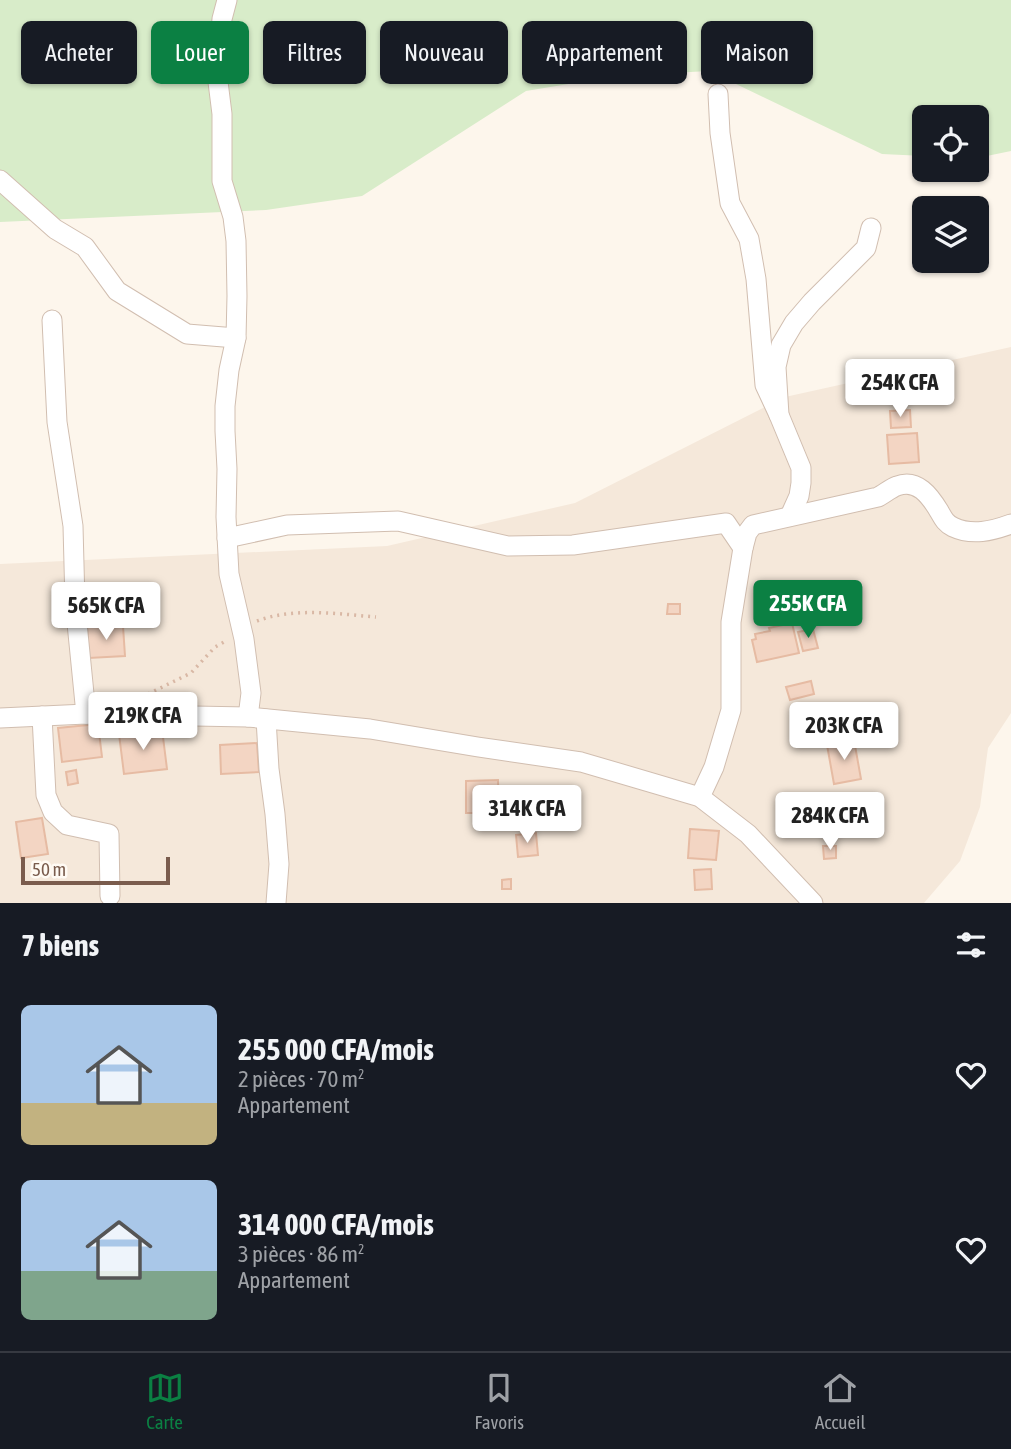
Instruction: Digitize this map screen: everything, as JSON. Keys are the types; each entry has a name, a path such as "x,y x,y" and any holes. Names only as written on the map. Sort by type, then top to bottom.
{"street":[{"path":"227,0 222,19 217,74 222,114 222,181 233,218 236,241 236,338 225,406 227,538 229,574 244,639 251,693 269,769 279,864 276,903"},
{"path":"718,94 720,133 730,203 749,239 756,279 765,385 801,468 799,496 790,516"},
{"path":"0,180 55,229 85,247 117,291 187,334 236,338"},
{"path":"779,415 776,367 781,345 794,323 812,302 866,248 871,228"},
{"path":"52,320 57,422 73,526 75,603 86,714"},
{"path":"699,797 714,767 731,710 731,622 743,548 747,533 753,525 878,497 895,486 911,484 921,487 951,527 980,532 1011,524"},
{"path":"227,538 287,525 398,521 508,546 573,545 726,523 743,548"},
{"path":"0,718 86,714 257,718 370,729 581,762 699,797 748,834 813,903"},
{"path":"42,716 46,795 53,812 67,825 109,834 110,896"}],"shaded area":[{"path":"1011,347 1011,713 988,748 980,807 960,861 924,903 0,903 0,564 387,546 575,503 785,397"}],"green space":[{"path":"0,0 1011,0 1011,151 989,156 989,105 912,105 912,155 882,154 736,84 813,84 813,21 701,21 701,71 687,72 687,21 522,21 522,84 568,84 526,91 362,196 266,210 0,222"}],"building":[{"path":"910,410 911,427 891,428 890,411"},
{"path":"917,433 919,462 889,464 887,435"},
{"path":"668,604 680,604 680,614 667,614"},
{"path":"128,613 129,624 111,625 111,614"},
{"path":"792,623 799,653 757,662 752,640 756,639 755,634"},
{"path":"123,626 125,656 89,658 87,627"},
{"path":"813,629 818,648 803,651 798,632"},
{"path":"811,681 814,694 790,700 786,687"},
{"path":"98,724 102,757 62,762 58,728"},
{"path":"162,729 167,769 124,774 119,734"},
{"path":"854,740 861,779 834,784 827,745"},
{"path":"257,743 259,772 221,774 220,745"},
{"path":"76,770 78,783 68,785 66,772"},
{"path":"498,780 499,813 466,813 466,781"},
{"path":"563,787 565,822 527,824 525,789"},
{"path":"42,818 48,854 21,858 16,822"},
{"path":"690,829 719,831 716,860 688,858"},
{"path":"536,833 538,855 518,857 516,835"},
{"path":"823,846 836,846 836,858 824,859"},
{"path":"711,869 712,889 695,890 694,870"},
{"path":"511,879 511,889 502,889 502,880"}]}
